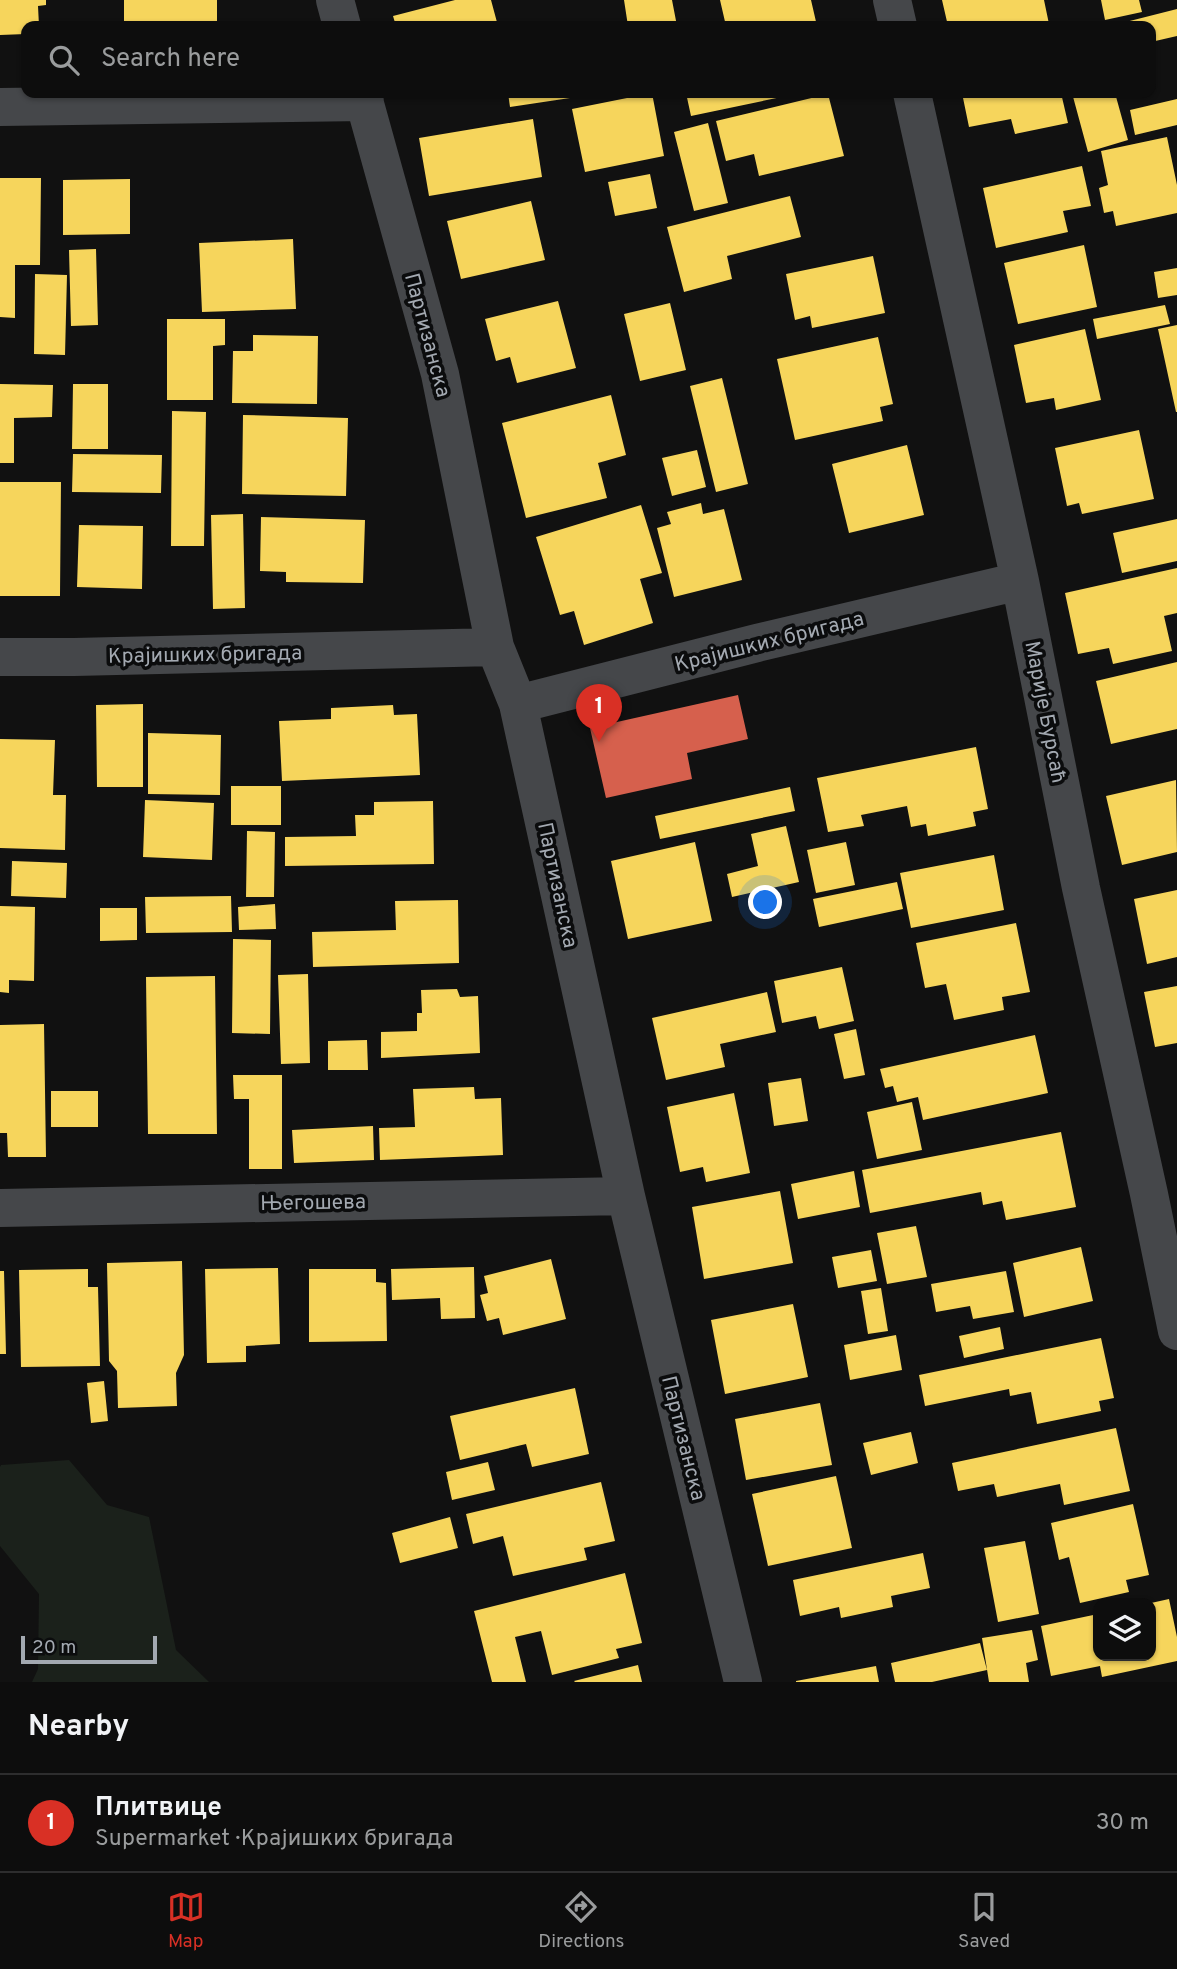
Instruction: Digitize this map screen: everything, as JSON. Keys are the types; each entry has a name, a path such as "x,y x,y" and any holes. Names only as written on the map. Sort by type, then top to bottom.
{"street":[{"path":"335,0 341,21"},
{"path":"892,0 897,21"},
{"path":"0,107 327,98"},
{"name":"Партизанска","path":"363,98 440,374 495,647 518,704 626,1196 743,1682"},
{"name":"Марије Бурсаћ","path":"913,98 1020,581 1081,887 1177,1331"},
{"name":"Крајишких бригада","path":"518,704 757,643 1020,581"},
{"name":"Крајишких бригада","path":"0,657 495,647"},
{"name":"Његошева","path":"0,1208 626,1196"}],"shaded area":[{"path":"69,1460 107,1505 149,1517 176,1650 209,1682 32,1682 38,1669 39,1594 0,1546 0,1467"}],"building: Homes":[{"path":"0,0 46,0 46,5 38,6 39,21 21,21 21,34 0,35"},
{"path":"124,0 217,0 217,21 124,21"},
{"path":"455,0 491,0 497,21 394,21 393,16"},
{"path":"624,0 672,0 676,21 627,21"},
{"path":"720,0 811,0 816,21 725,21"},
{"path":"942,0 1044,0 1048,21 947,21"},
{"path":"1101,0 1139,0 1142,12 1105,20"},
{"path":"1177,9 1177,36 1156,41 1156,21 1130,21"},
{"path":"509,98 570,98 510,107"},
{"path":"627,98 653,98 664,156 585,172 572,109"},
{"path":"687,98 777,98 691,116"},
{"path":"811,98 829,98 844,156 759,176 754,154 726,161 716,121"},
{"path":"963,98 1062,98 1068,123 1015,134 1011,119 969,127"},
{"path":"1073,98 1116,98 1128,140 1088,152"},
{"path":"1177,99 1177,125 1135,135 1130,110"},
{"path":"533,119 542,177 429,196 419,138"},
{"path":"708,123 728,203 694,211 674,132"},
{"path":"1167,137 1177,185 1177,213 1116,226 1113,211 1104,213 1099,188 1108,185 1101,151"},
{"path":"1082,166 1091,206 1063,211 1068,232 996,248 983,188"},
{"path":"650,174 657,208 615,216 608,182"},
{"path":"0,178 41,178 40,265 15,265 15,318 0,317"},
{"path":"130,179 130,234 63,235 63,180"},
{"path":"790,196 801,237 727,256 732,279 684,292 667,227"},
{"path":"531,201 545,260 461,279 447,221"},
{"path":"293,239 296,309 202,312 199,243"},
{"path":"1084,245 1097,307 1018,324 1004,263"},
{"path":"96,249 98,325 71,326 69,250"},
{"path":"873,256 885,313 812,328 810,316 795,320 786,274"},
{"path":"1177,268 1177,295 1158,298 1154,272"},
{"path":"35,274 67,275 65,355 34,354"},
{"path":"558,301 576,368 517,383 510,357 496,361 485,319"},
{"path":"670,303 686,370 640,381 624,314"},
{"path":"1165,305 1170,324 1097,339 1093,319"},
{"path":"167,319 225,319 225,345 213,346 213,400 167,400"},
{"path":"1177,325 1177,412 1176,412 1158,329"},
{"path":"1085,329 1101,400 1056,410 1054,398 1026,403 1014,345"},
{"path":"253,335 318,336 317,404 232,403 233,351 253,351"},
{"path":"878,337 893,404 880,407 883,421 795,440 777,359"},
{"path":"722,378 748,484 716,492 690,386"},
{"path":"0,384 53,385 52,417 14,418 14,463 0,463"},
{"path":"73,384 108,384 108,449 72,449"},
{"path":"611,395 626,455 598,463 607,498 526,518 502,423"},
{"path":"172,411 206,412 204,546 171,546"},
{"path":"243,415 348,418 346,496 242,494"},
{"path":"1139,430 1154,499 1082,514 1079,503 1067,506 1055,448"},
{"path":"907,445 924,515 849,533 832,464"},
{"path":"697,450 706,487 672,496 662,458"},
{"path":"73,454 162,455 161,493 72,492"},
{"path":"0,482 61,482 60,596 0,596"},
{"path":"701,503 703,514 724,509 742,580 674,597 657,528 671,524 667,512"},
{"path":"641,505 662,573 640,579 653,623 584,645 574,611 560,615 536,537"},
{"path":"243,514 245,608 213,609 211,515"},
{"path":"261,517 365,520 363,583 286,582 286,572 260,571"},
{"path":"1177,519 1177,561 1122,573 1113,533"},
{"path":"79,525 143,526 142,589 77,587"},
{"path":"1177,568 1177,613 1164,616 1172,651 1113,664 1109,648 1078,654 1065,593"},
{"path":"1177,662 1177,729 1111,744 1096,681"},
{"path":"143,704 143,787 97,787 96,705"},
{"path":"393,705 394,715 417,714 420,775 282,781 279,721 331,719 331,708"},
{"path":"148,733 221,735 220,795 148,794"},
{"path":"0,739 55,740 53,795 66,795 65,850 0,848"},
{"path":"976,747 988,809 973,812 976,826 928,836 926,824 911,827 907,806 861,815 864,826 828,832 817,778"},
{"path":"1176,780 1177,852 1122,865 1106,796"},
{"path":"231,786 281,786 281,825 231,825"},
{"path":"790,787 795,811 660,839 655,816"},
{"path":"145,800 214,803 212,860 143,857"},
{"path":"433,801 434,864 285,866 285,837 356,836 355,815 374,815 374,802"},
{"path":"786,826 799,882 732,897 727,874 758,866 751,834"},
{"path":"247,831 275,832 274,897 246,897"},
{"path":"695,842 712,921 628,939 611,861"},
{"path":"846,842 855,885 816,893 807,850"},
{"path":"994,855 1004,910 911,928 900,873"},
{"path":"12,861 67,863 66,898 11,896"},
{"path":"897,882 903,909 819,927 813,899"},
{"path":"1177,890 1177,957 1147,964 1134,899"},
{"path":"231,896 232,932 146,933 145,897"},
{"path":"458,900 459,963 313,967 312,932 396,930 395,901"},
{"path":"275,904 276,929 239,930 238,907"},
{"path":"0,906 35,907 34,981 9,980 9,993 0,992"},
{"path":"100,908 137,908 137,940 100,941"},
{"path":"1016,923 1030,992 1002,997 1004,1010 954,1020 946,984 925,988 916,943"},
{"path":"233,939 271,940 270,1034 232,1033"},
{"path":"842,967 854,1021 819,1029 816,1016 782,1023 774,981"},
{"path":"308,974 310,1063 281,1064 278,975"},
{"path":"215,976 217,1134 148,1134 146,977"},
{"path":"1177,986 1177,1043 1155,1047 1144,992"},
{"path":"457,989 460,997 478,996 480,1053 381,1058 381,1032 417,1031 417,1013 422,1013 421,990"},
{"path":"767,992 776,1032 720,1044 725,1067 666,1080 652,1018"},
{"path":"44,1024 46,1157 8,1157 7,1133 0,1133 0,1025"},
{"path":"856,1029 865,1075 844,1079 834,1034"},
{"path":"1035,1035 1048,1093 923,1120 918,1097 897,1102 893,1086 885,1088 880,1069"},
{"path":"367,1040 368,1070 328,1070 328,1041"},
{"path":"233,1075 282,1075 282,1169 249,1169 249,1099 234,1099"},
{"path":"801,1078 808,1121 774,1126 768,1083"},
{"path":"474,1087 475,1099 501,1098 503,1155 380,1160 379,1128 415,1127 413,1089"},
{"path":"51,1091 98,1091 98,1127 51,1127"},
{"path":"734,1093 750,1173 706,1182 703,1167 680,1172 667,1107"},
{"path":"912,1102 922,1150 877,1159 867,1112"},
{"path":"373,1126 374,1160 294,1163 292,1130"},
{"path":"1061,1132 1076,1207 1006,1220 1002,1201 983,1205 981,1192 870,1213 862,1170"},
{"path":"854,1171 860,1207 798,1219 791,1184"},
{"path":"780,1191 793,1263 704,1279 692,1207"},
{"path":"916,1226 927,1277 887,1284 877,1233"},
{"path":"1081,1247 1093,1301 1024,1317 1013,1263"},
{"path":"871,1250 877,1281 838,1288 832,1257"},
{"path":"551,1259 566,1319 503,1335 499,1318 487,1321 480,1295 488,1293 484,1276"},
{"path":"182,1261 184,1355 176,1373 177,1406 118,1408 117,1371 109,1361 107,1263"},
{"path":"474,1267 475,1318 441,1319 440,1298 392,1300 391,1269"},
{"path":"278,1268 280,1344 246,1346 246,1362 207,1363 205,1269"},
{"path":"88,1269 88,1287 98,1287 100,1366 21,1367 19,1270"},
{"path":"309,1269 376,1269 376,1282 386,1283 387,1341 309,1342"},
{"path":"0,1271 4,1271 6,1354 0,1354"},
{"path":"1006,1271 1014,1312 973,1319 970,1306 936,1312 931,1284"},
{"path":"881,1288 888,1331 868,1334 861,1291"},
{"path":"793,1304 808,1377 725,1394 711,1320"},
{"path":"1000,1327 1004,1349 964,1358 959,1336"},
{"path":"896,1335 902,1370 850,1380 844,1345"},
{"path":"1101,1338 1114,1398 1099,1401 1101,1411 1037,1424 1031,1392 1010,1396 1009,1389 925,1406 919,1375"},
{"path":"104,1381 108,1421 91,1423 87,1383"},
{"path":"575,1388 589,1454 532,1467 526,1444 460,1460 450,1416"},
{"path":"820,1403 832,1465 746,1480 735,1419"},
{"path":"1116,1428 1130,1491 1064,1505 1060,1484 997,1497 994,1484 958,1491 952,1463"},
{"path":"911,1432 918,1463 871,1475 863,1443"},
{"path":"488,1462 495,1490 452,1500 446,1472"},
{"path":"836,1476 852,1548 768,1566 752,1494"},
{"path":"601,1482 615,1541 584,1548 587,1560 513,1576 503,1536 473,1544 466,1514"},
{"path":"1133,1504 1149,1575 1126,1580 1129,1592 1080,1603 1069,1557 1059,1560 1051,1523"},
{"path":"450,1517 458,1548 400,1563 392,1533"},
{"path":"1025,1541 1039,1614 998,1622 984,1548"},
{"path":"923,1553 930,1588 891,1596 893,1607 841,1618 839,1607 800,1616 793,1580"},
{"path":"625,1573 642,1643 616,1649 619,1658 552,1675 541,1631 515,1637 526,1682 492,1682 474,1611"},
{"path":"1169,1599 1177,1637 1177,1661 1102,1677 1100,1666 1051,1676 1041,1626 1093,1615 1093,1661 1156,1661 1156,1602"},
{"path":"1032,1630 1038,1660 1026,1663 1029,1682 989,1682 982,1638"},
{"path":"980,1643 987,1670 932,1682 895,1682 891,1663"},
{"path":"638,1665 642,1682 574,1681"},
{"path":"876,1666 879,1682 796,1682 796,1681"}],"building: Shops":[{"path":"738,695 748,739 687,753 692,779 606,798 590,728"}],"place":[{"name":"Плитвице","path":"599,742"}]}
